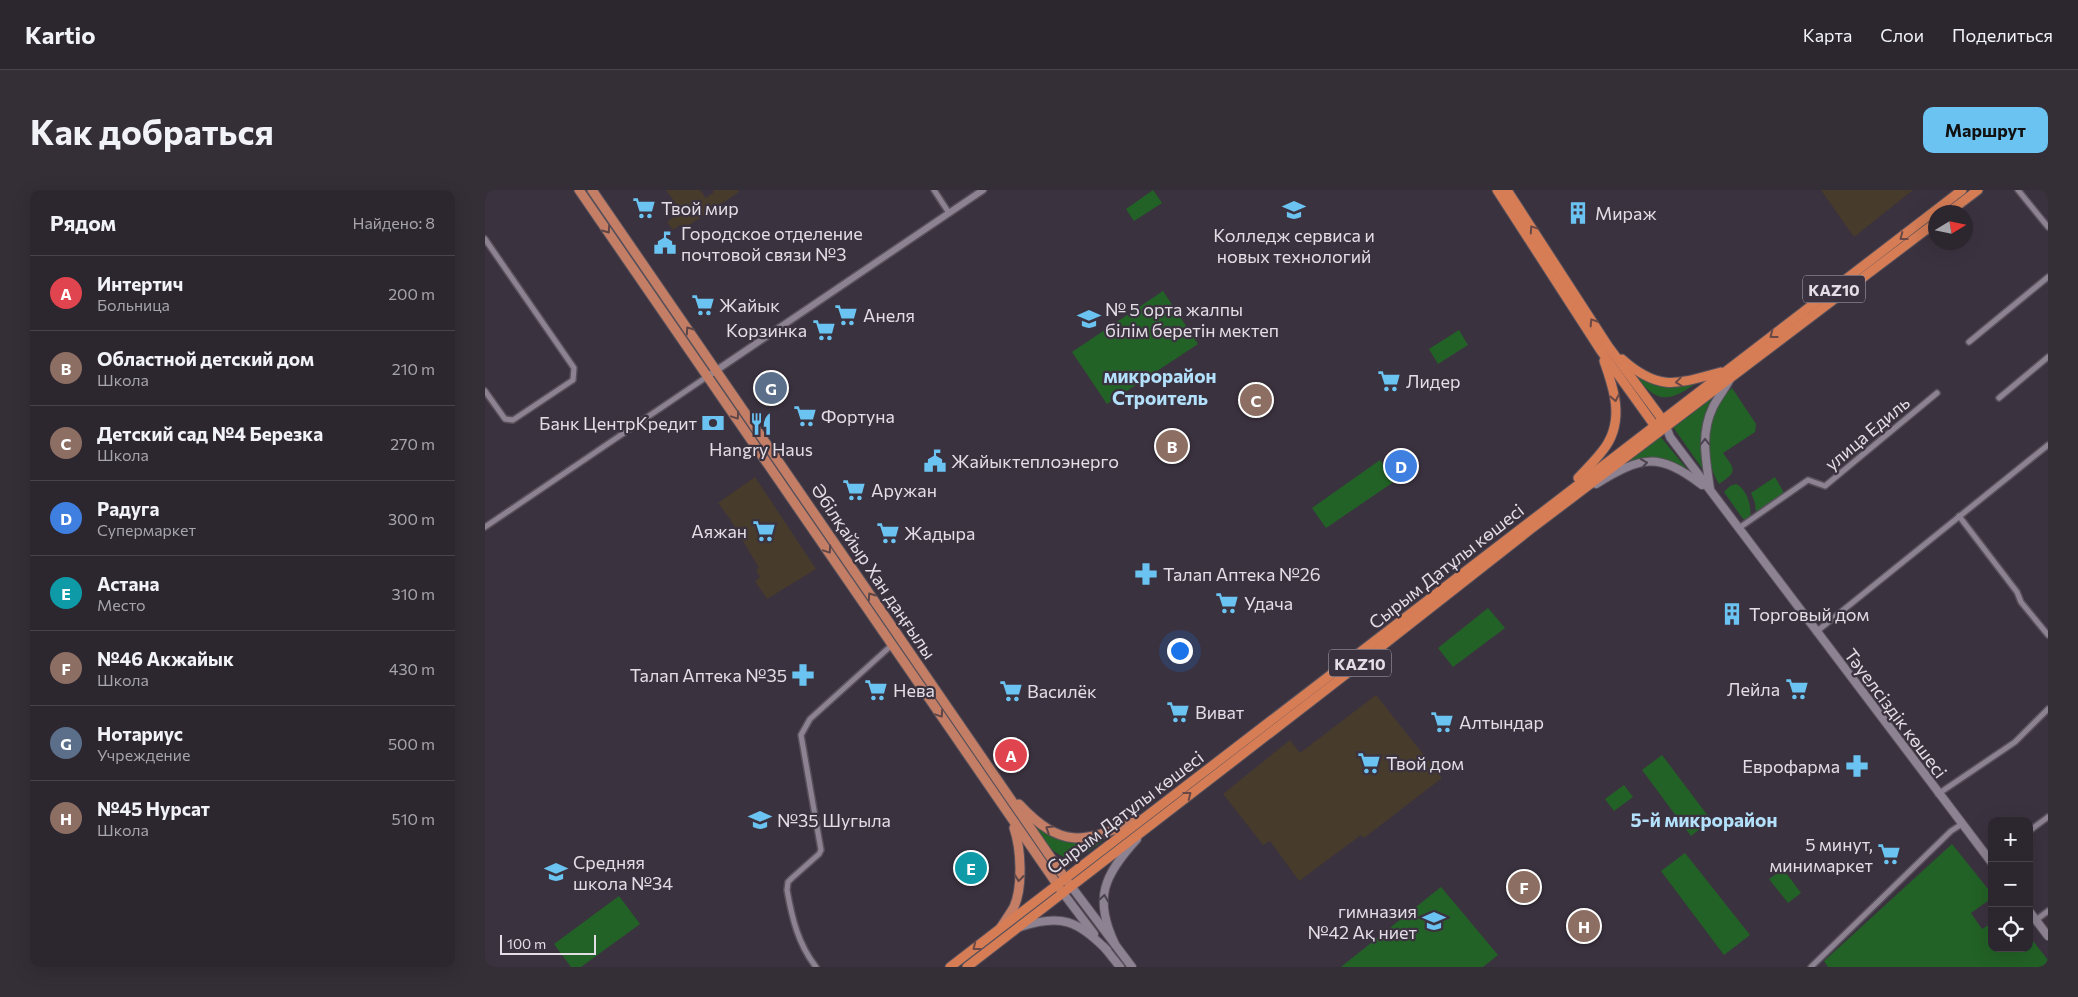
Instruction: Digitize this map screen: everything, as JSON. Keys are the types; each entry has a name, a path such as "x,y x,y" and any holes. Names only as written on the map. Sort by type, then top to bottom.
{"highway":[{"path":"1497,190 1563,293 1660,425"},
{"path":"1507,190 1580,301 1604,348 1615,399 1616,419 1606,447 1567,497"},
{"name":"Сырым Датұлы көшесі","path":"1728,374 1962,190"},
{"path":"1958,205 1978,190"},
{"name":"Сырым Датұлы көшесі","path":"967,967 1071,886 1147,822 1298,701 1495,553 1660,425 1928,228"},
{"path":"1604,348 1652,380 1681,382 1728,374"},
{"name":"Сырым Датұлы көшесі","path":"950,967 1065,878 1147,822"}],"main road":[{"name":"Әбілқайыр Хан даңғылы","path":"579,190 893,644 1008,814 1057,884 1120,967"},
{"name":"Әбілқайыр Хан даңғылы","path":"592,190 1065,878 1133,967"},
{"path":"1710,491 1704,449 1705,429 1728,374"},
{"name":"Тәуелсіздік көшесі","path":"1660,425 1938,794 1988,857"},
{"path":"1567,497 1623,468 1650,461 1672,465 1710,491"},
{"path":"1000,784 1023,809 1047,829 1071,838 1094,837 1147,822"},
{"path":"1001,928 1015,906 1019,880 1019,842 1008,814"},
{"path":"1115,944 1104,916 1103,906 1107,884 1113,870 1147,822"},
{"path":"2033,916 2048,936"},
{"path":"1016,928 1047,921 1071,922 1087,932 1107,950"}],"street":[{"path":"934,190 949,213"},
{"path":"486,525 983,190"},
{"path":"2018,190 2048,227"},
{"path":"485,239 574,368 575,375 573,380 513,420 505,419 485,391"},
{"path":"1969,342 2048,277"},
{"path":"1999,398 2048,357"},
{"name":"улица Едиль","path":"1739,528 1809,480 1825,486 1937,393"},
{"path":"1816,632 2048,445"},
{"path":"1959,516 2017,592 2021,602 2048,635"},
{"path":"815,967 798,937 787,890 788,882 821,850 801,735 810,719 893,644 899,636"},
{"path":"1938,794 2015,742 2048,709"},
{"path":"2033,828 2048,817"},
{"path":"1811,967 1951,831 1962,824"},
{"path":"2036,920 2048,911"}],"shaded area":[{"path":"666,190 700,190 706,198 714,192 713,190 738,190 739,192 683,229 680,225 673,230 667,222 681,211"},
{"path":"1821,190 1913,190 1854,237"},
{"name":"Аяжан","path":"755,477 816,569 767,599 755,581 760,577 756,570 759,568 730,519 718,503"},
{"path":"1376,695 1442,778 1364,838 1361,835 1299,881 1270,841 1263,845 1223,794 1290,740 1300,753"}],"green space":[{"path":"1153,190 1162,203 1134,221 1126,209"},
{"path":"1163,291 1198,344 1107,404 1072,352"},
{"path":"1459,330 1468,345 1438,364 1429,349"},
{"path":"1630,369 1643,379 1701,380 1678,394 1662,397 1647,389"},
{"path":"1732,388 1756,424 1755,432 1723,453 1733,470 1719,484 1709,460 1708,434 1716,409"},
{"path":"1721,390 1708,411 1703,430 1706,474 1673,427"},
{"path":"1660,436 1691,474 1675,465 1659,460 1633,461 1624,464"},
{"path":"1380,460 1395,481 1326,528 1312,508"},
{"path":"1775,477 1784,493 1756,513 1751,493"},
{"path":"1736,484 1740,486 1748,499 1750,518 1747,520 1743,519 1724,492 1730,486"},
{"path":"1488,608 1505,628 1453,667 1438,648"},
{"path":"1662,755 1711,820 1691,836 1642,770"},
{"path":"1624,785 1633,797 1614,811 1605,799"},
{"path":"1027,816 1045,831 1108,836 1086,853 1076,857 1067,857 1058,854 1044,841"},
{"path":"1952,844 1988,889 1988,901 1971,913 1982,929 1988,925 1988,952 2033,952 2033,941 2048,960 2048,967 1828,967 1824,961"},
{"path":"1685,853 1750,935 1724,955 1661,871"},
{"path":"1783,869 1801,893 1788,903 1769,879"},
{"name":"гимназия №42 Ақ ниет","path":"1441,887 1498,955 1483,967 1341,967"},
{"path":"619,896 640,924 581,967 571,967 554,944"}],"place":[{"name":"Твой мир","path":"644,208"},
{"name":"Колледж сервиса и новых технологий","path":"1294,210"},
{"name":"Мираж","path":"1578,213"},
{"name":"Городское отделение почтовой связи №3","path":"665,243"},
{"name":"Жайык","path":"703,305"},
{"name":"Анеля","path":"846,315"},
{"name":"№ 5 орта жалпы білім беретін мектеп","path":"1089,319"},
{"name":"Корзинка","path":"824,330"},
{"name":"Лидер","path":"1389,381"},
{"name":"Нотариус","path":"771,388"},
{"name":"Детский сад №4 Березка","path":"1256,400"},
{"name":"Фортуна","path":"805,416"},
{"name":"Банк ЦентрКредит","path":"713,423"},
{"name":"Hangry Haus","path":"761,424"},
{"name":"Областной детский дом","path":"1172,446"},
{"name":"Жайыктеплоэнерго","path":"935,461"},
{"name":"Радуга","path":"1401,466"},
{"name":"Аружан","path":"854,490"},
{"name":"Аяжан","path":"764,531"},
{"name":"Жадыра","path":"888,533"},
{"name":"Талап Аптека №26","path":"1146,574"},
{"name":"Удача","path":"1227,603"},
{"name":"Торговый дом","path":"1732,614"},
{"name":"Талап Аптека №35","path":"803,675"},
{"name":"Лейла","path":"1797,689"},
{"name":"Нева","path":"876,690"},
{"name":"Василёк","path":"1011,691"},
{"name":"Виват","path":"1178,712"},
{"name":"Алтындар","path":"1442,722"},
{"name":"Интертич","path":"1011,755"},
{"name":"Твой дом","path":"1369,763"},
{"name":"Еврофарма","path":"1857,766"},
{"name":"№35 Шугыла","path":"760,820"},
{"name":"5 минут, минимаркет","path":"1889,854"},
{"name":"Астана","path":"971,868"},
{"name":"Средняя школа №34","path":"556,872"},
{"name":"№46 Акжайык","path":"1524,887"},
{"name":"гимназия №42 Ақ ниет","path":"1434,921"},
{"name":"№45 Нурсат","path":"1584,926"}],"district":[{"name":"микрорайон Строитель","path":"1160,386"},
{"name":"5-й микрорайон","path":"1704,819"}]}
